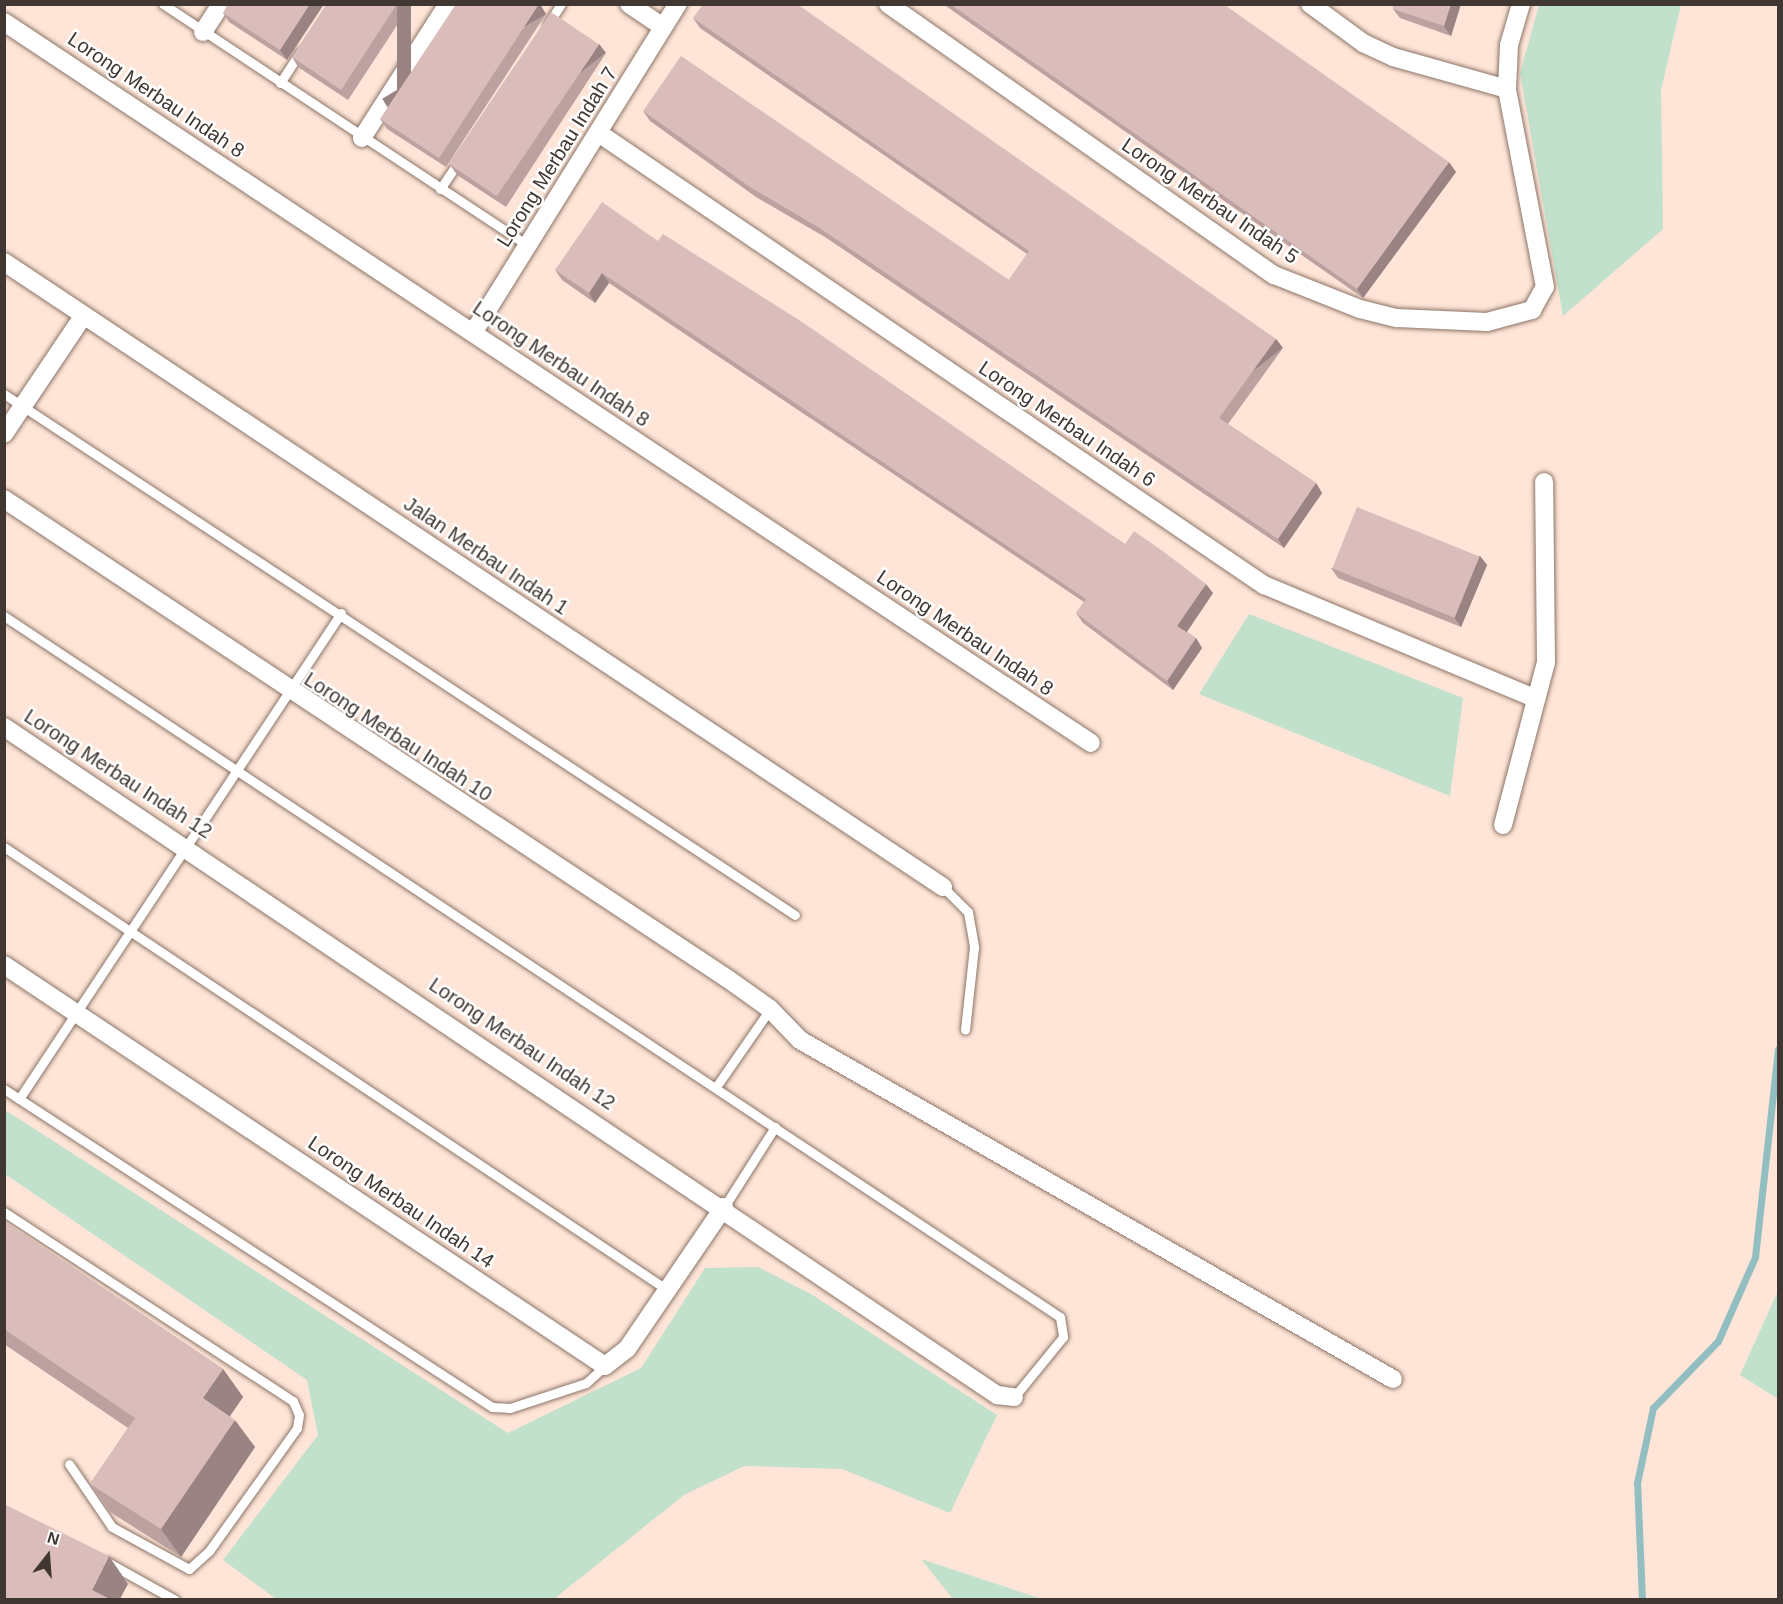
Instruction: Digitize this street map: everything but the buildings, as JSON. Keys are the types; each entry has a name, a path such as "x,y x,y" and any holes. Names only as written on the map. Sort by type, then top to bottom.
{"street":[{"path":"203,32 221,4"},
{"path":"362,138 448,4"},
{"path":"629,4 663,27"},
{"name":"Lorong Merbau Indah 7","path":"473,333 600,134 678,4"},
{"name":"Lorong Merbau Indah 5","path":"888,4 1230,245 1315,295 1397,318 1486,322 1517,318 1541,299 1546,273 1508,89"},
{"path":"1310,4 1363,43 1393,57 1508,89 1509,45 1521,4"},
{"name":"Lorong Merbau Indah 8","path":"4,22 1091,743"},
{"name":"Lorong Merbau Indah 6","path":"600,134 1264,585 1536,699"},
{"name":"Jalan Merbau Indah 1","path":"4,262 943,887"},
{"path":"4,434 84,315"},
{"path":"1503,825 1546,662 1544,482"},
{"name":"Lorong Merbau Indah 10","path":"4,499 289,692 770,1009 800,1040 1394,1379"},
{"name":"Lorong Merbau Indah 12","path":"4,727 187,846 724,1207 997,1395 1014,1397"},
{"name":"Lorong Merbau Indah 14","path":"4,965 605,1366"},
{"path":"605,1366 627,1349 669,1291 724,1207"}],"lane":[{"path":"163,4 528,246"},
{"path":"542,34 561,4"},
{"path":"280,83 306,44"},
{"path":"440,189 465,150"},
{"path":"4,394 341,613 795,915"},
{"path":"19,1099 341,613"},
{"path":"4,616 238,769 1060,1317 1063,1337 1014,1397"},
{"path":"4,847 132,929 669,1291"},
{"path":"943,887 968,912 974,947 965,1030"},
{"path":"716,1087 770,1009"},
{"path":"4,1089 492,1407 510,1408 586,1383 605,1366"},
{"path":"724,1207 775,1127"},
{"path":"4,1212 293,1401 298,1415 297,1428 209,1551 189,1569 112,1527 69,1464"},
{"path":"95,1556 175,1599"}],"green space":[{"path":"1539,5 1681,5 1661,90 1663,229 1563,316 1520,73"},
{"path":"1249,614 1463,698 1450,796 1199,694"},
{"path":"5,1110 508,1433 641,1368 705,1268 758,1267 811,1294 997,1415 950,1513 842,1469 744,1466 684,1495 554,1599 276,1599 223,1560 318,1435 307,1380 5,1174"},
{"path":"1778,1291 1778,1399 1740,1375"},
{"path":"921,1559 1042,1599 953,1599"}],"waterway":[{"path":"1642,1600 1637,1483 1653,1408 1718,1341 1755,1257 1778,1049"}]}
